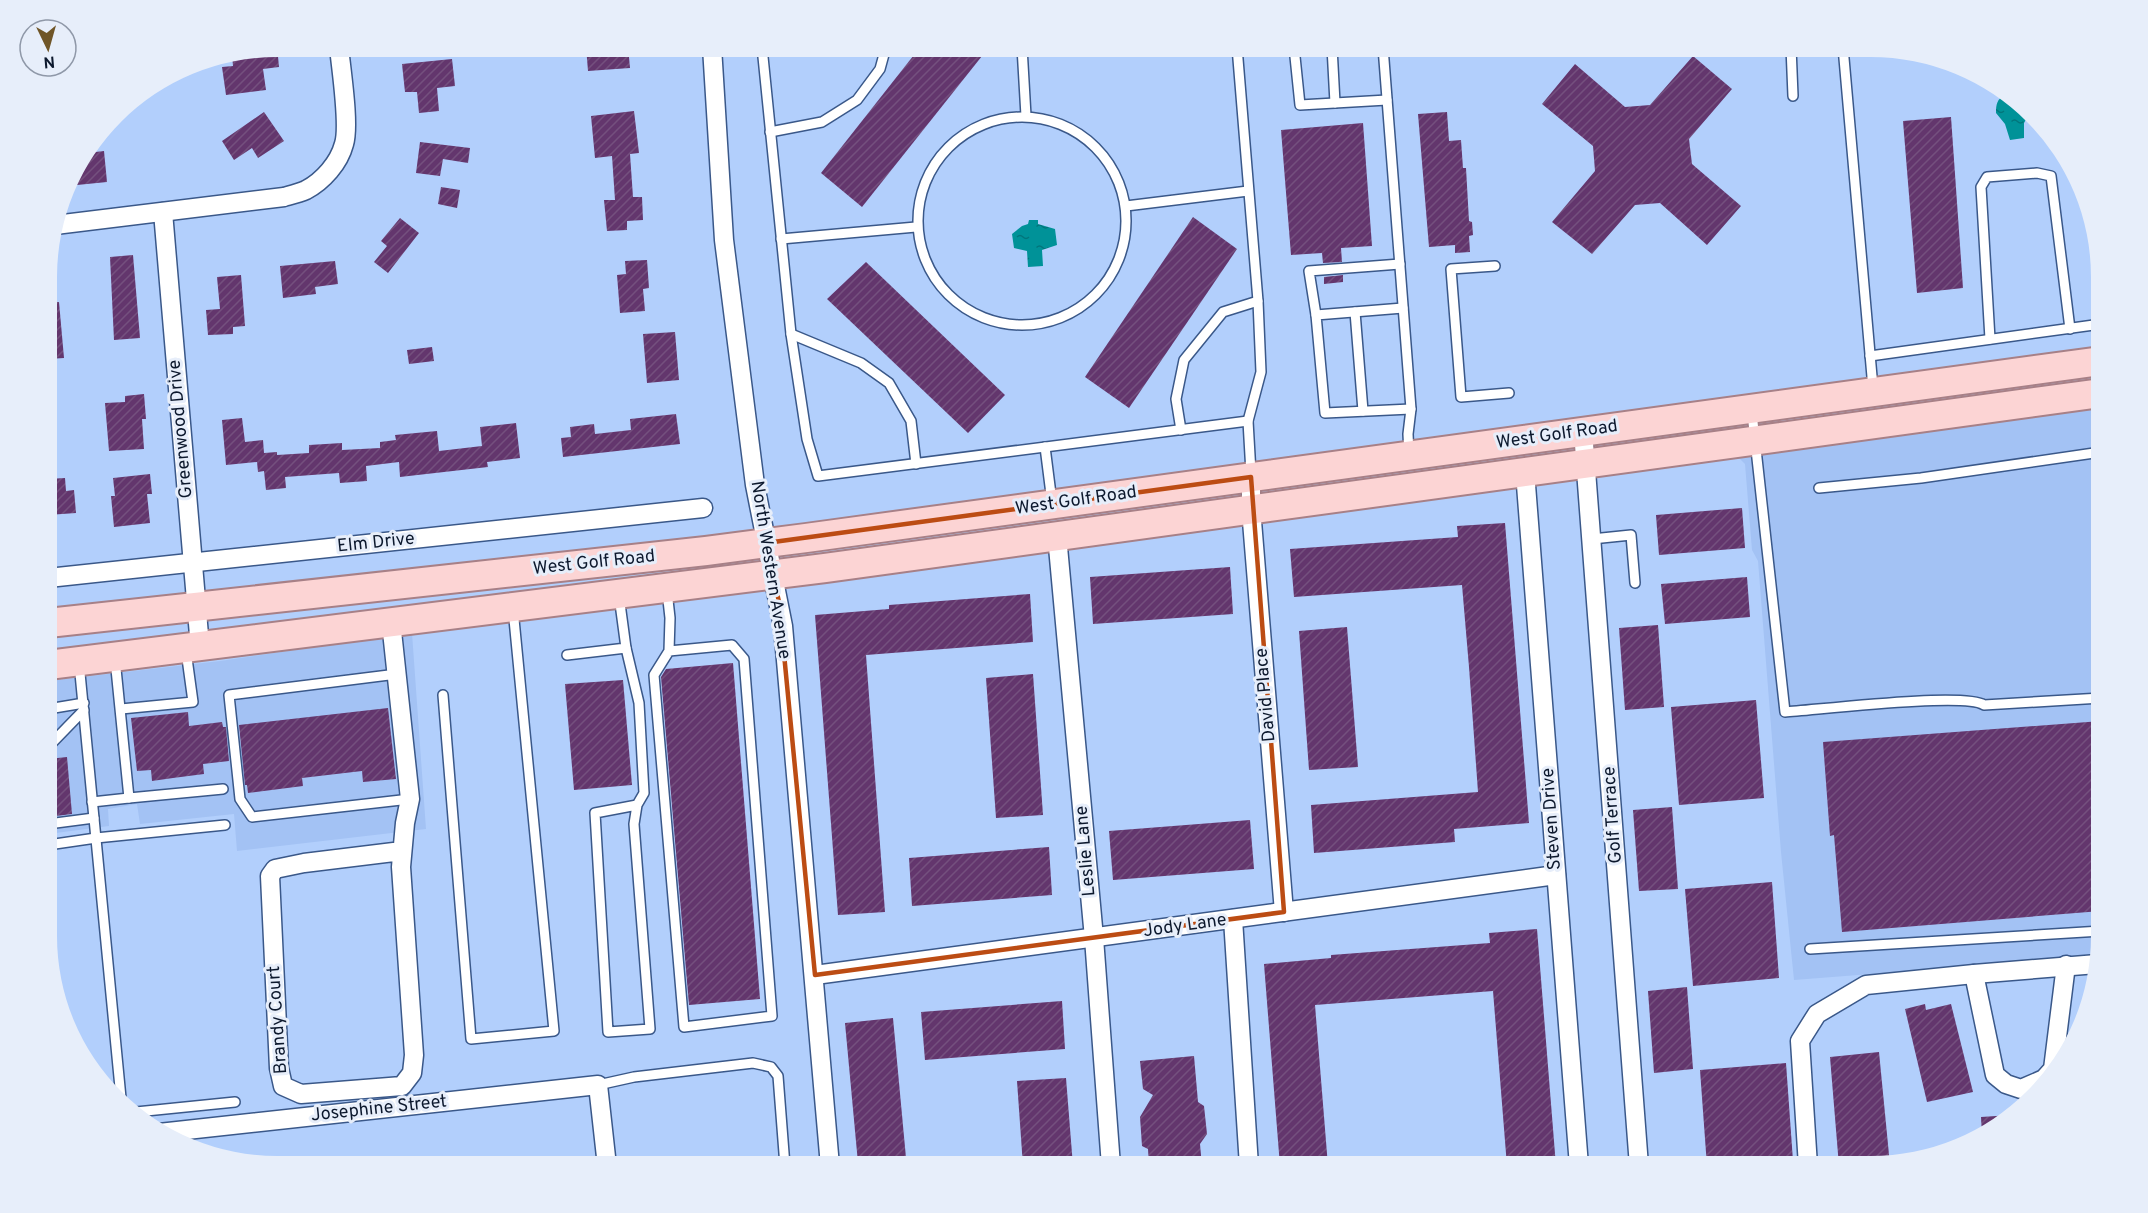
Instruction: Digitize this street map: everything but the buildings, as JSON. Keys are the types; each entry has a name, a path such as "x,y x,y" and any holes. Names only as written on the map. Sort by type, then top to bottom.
{"main road":[{"name":"West Golf Road","path":"57,622 766,543 2091,362"},
{"name":"West Golf Road","path":"57,664 773,575 2091,394"}],"street":[{"path":"63,224 284,197 306,190 323,178 335,164 345,144 340,57"},
{"name":"North Western Avenue","path":"713,57 724,240 755,485 783,626 829,1156"},
{"name":"Greenwood Drive","path":"163,212 197,606 193,647"},
{"name":"Golf Terrace","path":"1583,431 1639,1156"},
{"name":"Steven Drive","path":"1526,471 1578,1156"},
{"name":"David Place","path":"1251,477 1251,509 1284,912"},
{"name":"Elm Drive","path":"57,577 704,508"},
{"name":"Leslie Lane","path":"1057,536 1094,938 1110,1156"},
{"name":"Brandy Court","path":"391,622 410,799 405,823 401,867 414,1055 412,1073 402,1086 301,1094 284,1086 279,1068 270,876 275,869 304,862 402,851"},
{"name":"Jody Lane","path":"815,975 1556,875"},
{"path":"1233,919 1249,1156"},
{"path":"1807,1156 1800,1041 1817,1014 1866,985 2089,964"},
{"path":"2055,1057 2067,965"},
{"path":"1974,974 1995,1075 2006,1084 2021,1089 2034,1083"},
{"path":"598,1085 606,1156"},
{"name":"Josephine Street","path":"176,1131 598,1085"}],"lane":[{"path":"763,57 791,334 807,439 818,476 1248,421"},
{"path":"770,132 822,122 857,100 880,69 883,57"},
{"path":"1023,57 1026,116"},
{"path":"1238,57 1258,301 1261,372 1248,421 1251,477"},
{"path":"1295,57 1300,105 1387,99"},
{"path":"1333,57 1335,103"},
{"path":"1384,57 1411,409 1408,434 1409,456"},
{"path":"1791,57 1793,96"},
{"path":"1844,57 1874,392"},
{"path":"1026,116 1048,119 1074,130 1108,158 1122,188 1126,206 1125,240 1114,272 1107,281 1093,298 1065,317 1032,326 998,324 967,311 941,289 924,260 916,228 920,193 935,161 960,136 991,120 1026,116"},
{"path":"1990,339 1981,187 1987,177 2037,173 2051,176 2070,328"},
{"path":"1126,206 1248,190"},
{"path":"782,239 916,228"},
{"path":"1400,264 1309,272 1316,315 1325,413 1411,409"},
{"path":"1495,266 1451,269 1461,397 1509,393"},
{"path":"1181,430 1176,399 1184,360 1223,312 1258,301"},
{"path":"1316,315 1403,308"},
{"path":"1355,312 1363,411"},
{"path":"1870,356 2091,325"},
{"path":"791,334 861,363 889,382 911,421 916,464"},
{"path":"1752,408 1785,712 1935,700 1971,700 1983,705 2091,699"},
{"path":"1045,447 1052,504"},
{"path":"1819,488 1921,478 2091,453"},
{"path":"1592,539 1631,535 1635,583"},
{"path":"667,588 670,618 669,651 654,675 684,1027 771,1016 744,659 732,645 669,651"},
{"path":"619,593 626,648 639,703 644,793 637,805 634,824 650,1029 608,1032 595,813 637,805"},
{"path":"443,695 471,1039 555,1031 513,606"},
{"path":"121,709 193,702 193,647"},
{"path":"567,655 626,648"},
{"path":"115,657 129,798"},
{"path":"79,661 120,1091"},
{"path":"397,674 229,695 240,799 252,818 410,799"},
{"path":"57,708 84,706"},
{"path":"57,737 84,706"},
{"path":"92,802 223,789"},
{"path":"57,823 94,819"},
{"path":"57,843 225,825"},
{"path":"1810,949 2091,932"},
{"path":"598,1085 634,1077 753,1063 771,1067 778,1076 784,1156"},
{"path":"143,1111 235,1102"}],"highlighted area":[{"path":"1251,477 1284,912 815,975 779,602 766,543"}],"shaded area":[{"path":"2091,405 2090,957 1794,980 1781,852 1758,561 1752,550 1745,464 1732,455"},
{"path":"412,633 426,829 237,851 234,814 140,824 137,804 108,809 109,826 57,833 57,680 220,661"}],"water":[{"path":"2000,98 2026,120 2024,138 2010,140 2005,124 1996,113"},
{"path":"1029,220 1038,220 1038,224 1055,229 1057,245 1042,250 1043,266 1028,267 1027,251 1014,248 1012,234 1028,224"}]}
